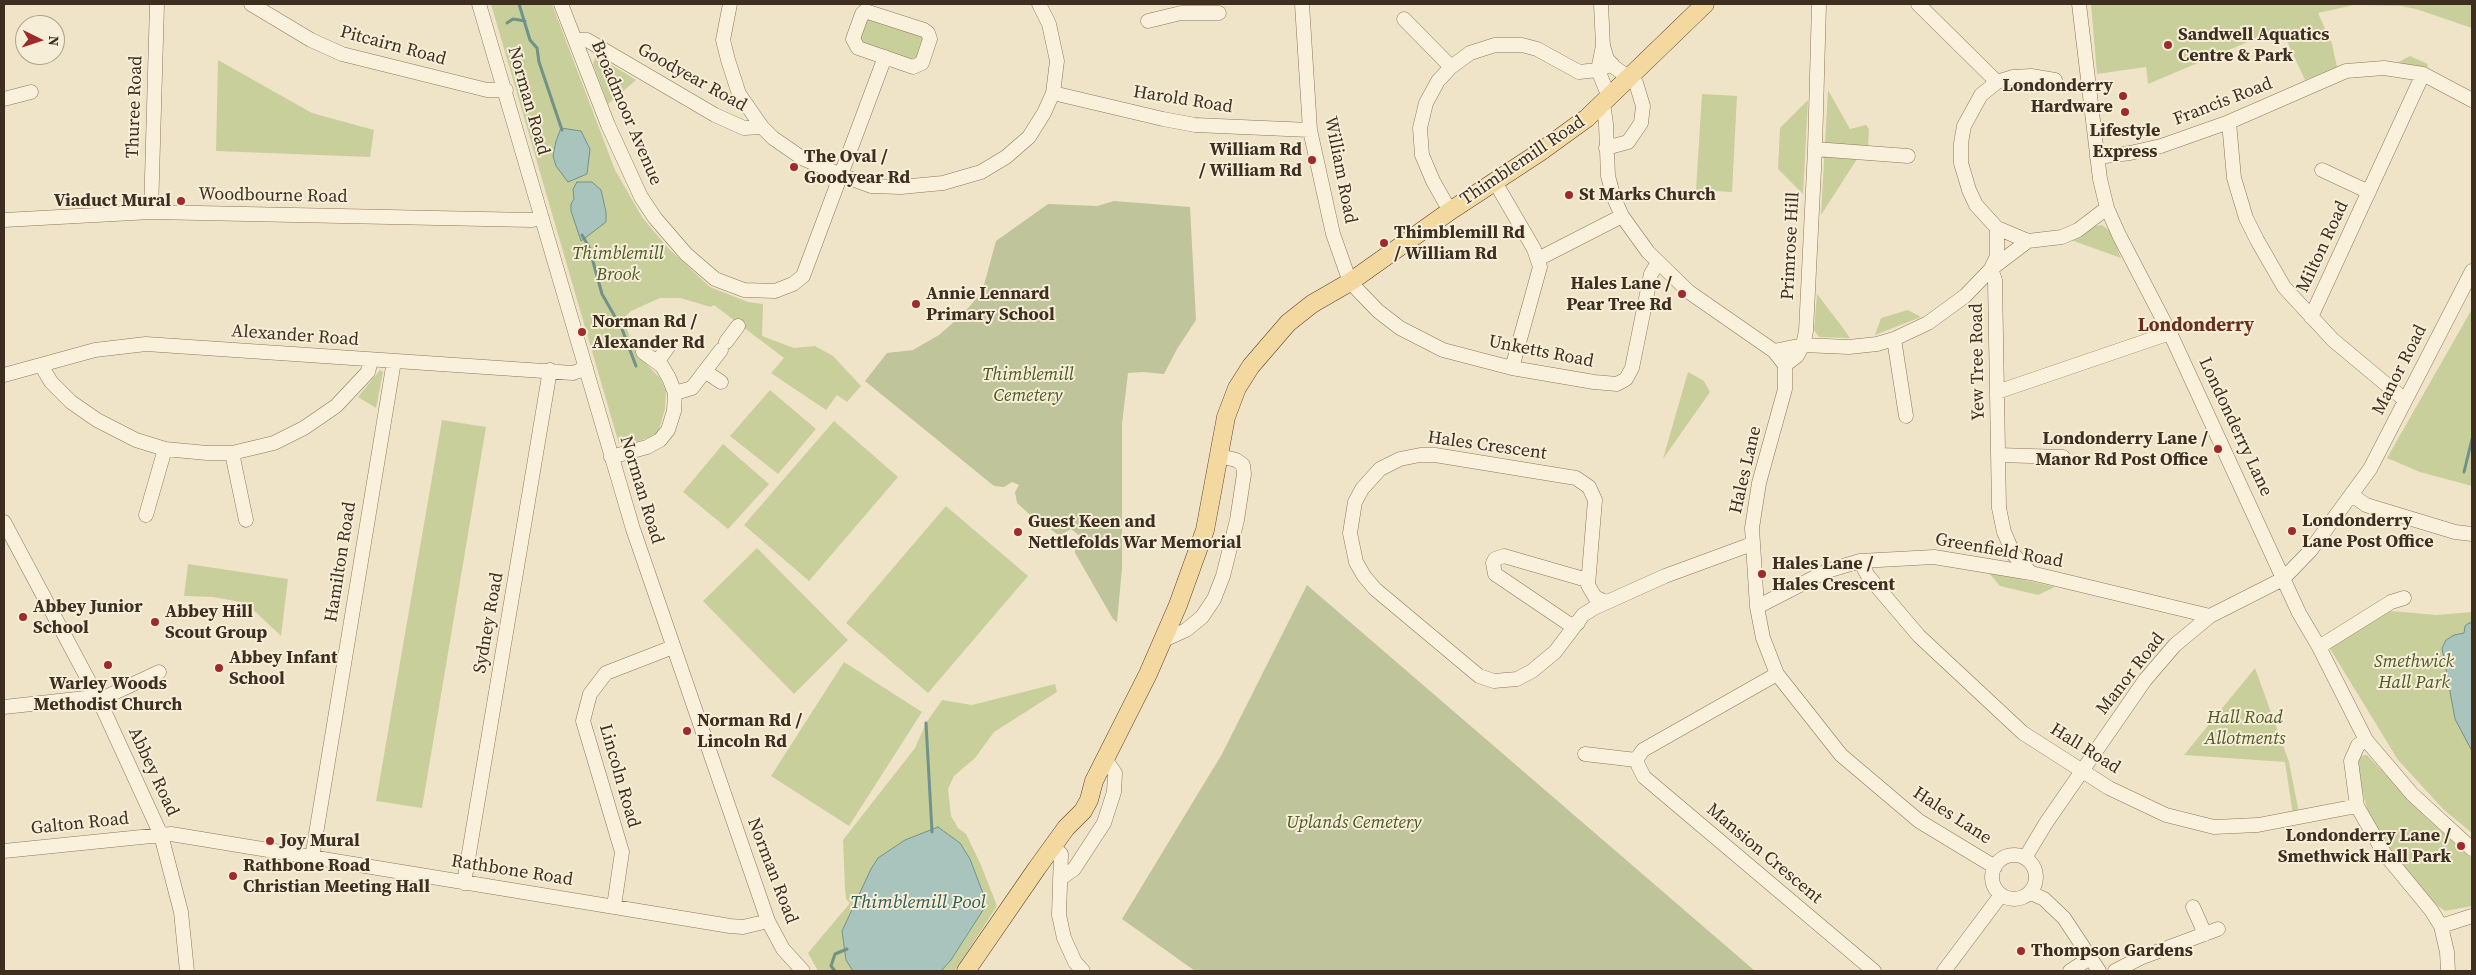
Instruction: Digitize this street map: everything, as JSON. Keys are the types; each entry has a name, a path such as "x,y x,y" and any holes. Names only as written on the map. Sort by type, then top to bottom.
{"main road":[{"name":"Thimblemill Road","path":"966,971 1066,828 1083,811 1089,800 1094,781 1164,640 1205,530 1224,435 1246,390 1275,349 1350,282 1587,118 1667,38 1705,4"}],"street":[{"name":"Thuree Road","path":"151,212 157,4"},
{"name":"Pitcairn Road","path":"251,4 311,40 342,54 487,90 506,90"},
{"name":"Norman Road","path":"479,4 506,90 611,457 673,647 768,921 783,949 803,971"},
{"name":"Broadmoor Avenue","path":"561,4 611,133 641,197 686,254 715,279 728,286 744,290 775,291 792,284 803,276 884,58"},
{"path":"730,4 723,40 728,60 740,94 762,127"},
{"path":"1039,4 1049,24 1057,61 1054,93"},
{"name":"William Road","path":"1302,4 1310,130 1333,234 1350,282"},
{"path":"1600,4 1604,46 1612,64 1636,83 1641,93 1643,106 1641,124 1628,142 1606,146"},
{"name":"Primrose Hill","path":"1803,345 1806,331 1815,149 1819,4"},
{"path":"1918,4 1997,82"},
{"name":"Londonderry Lane","path":"2079,4 2097,157 2106,208 2170,333 2299,613 2319,647 2366,740 2412,794 2472,849"},
{"path":"1148,21 1181,8 1219,13"},
{"path":"865,11 924,30 928,33 930,39 922,63 918,66 913,68 884,58 858,48 855,45 853,39 862,14 865,11"},
{"path":"1404,19 1451,67"},
{"name":"Goodyear Road","path":"575,40 587,40 715,115 744,128 762,127 773,138 802,158 871,186 900,187 943,183 980,172 1006,157 1029,137 1044,114 1054,93"},
{"path":"1450,211 1433,181 1422,155 1420,128 1426,103 1438,81 1451,67 1470,53 1495,46 1522,46 1537,49 1579,72 1598,70 1612,64"},
{"path":"1604,46 1598,70 1606,100 1608,176 1614,198 1622,216 1648,252 1689,292 1774,351 1785,366 1797,356 1803,345"},
{"name":"Francis Road","path":"2097,157 2130,153 2161,146 2230,122 2346,71 2384,68 2423,74 2472,100"},
{"name":"Milton Road","path":"2312,317 2423,74"},
{"path":"2055,80 2031,76 2013,77 1997,82 1981,94 1964,126 1961,158 1964,175 1976,205 1996,228 2028,241 2062,237 2078,230 2106,208"},
{"path":"4,99 31,92"},
{"name":"Harold Road","path":"1054,93 1195,125 1310,130"},
{"path":"1587,118 1598,129 1606,146"},
{"path":"2230,122 2234,178 2246,218 2256,240 2284,287 2333,340 2405,400"},
{"path":"1815,149 1908,156"},
{"name":"Milton Road","path":"2322,170 2369,192"},
{"path":"1495,182 1538,260 1540,267 1512,368"},
{"name":"Woodbourne Road","path":"4,220 151,212 531,220 542,218"},
{"path":"1538,260 1622,216"},
{"path":"1991,269 1997,256 1996,228"},
{"path":"1774,351 1803,345 1849,347 1894,339 1928,323 1965,296 1991,269 2028,241"},
{"name":"Unketts Road","path":"1350,282 1378,311 1420,340 1443,350 1512,368 1617,384 1626,379 1632,368 1651,274 1658,262"},
{"name":"Yew Tree Road","path":"1991,269 1995,280 1999,508 2004,532 2014,555 2030,573"},
{"name":"Manor Road","path":"2025,858 2046,823 2145,680 2175,645 2210,616 2283,579 2310,551 2352,496 2370,469 2472,271"},
{"path":"675,393 692,388 706,372 738,326"},
{"path":"1997,392 2170,333"},
{"path":"1894,339 1906,416"},
{"name":"Alexander Road","path":"4,375 95,350 146,344 573,372 586,368"},
{"path":"657,362 668,347"},
{"path":"611,457 647,447 664,436 674,411 675,393 666,372 657,362 643,352"},
{"path":"41,365 51,382 71,402 97,420 136,440 165,449 232,453 274,443 304,428 336,406 368,372 371,360"},
{"name":"Hamilton Road","path":"312,858 394,361"},
{"name":"Hales Lane","path":"1785,366 1785,389 1756,500 1752,544 1757,608 1763,638 1778,674 1841,755 1919,822 1995,867"},
{"name":"Sydney Road","path":"464,883 550,370"},
{"path":"706,372 722,382"},
{"path":"146,515 165,449"},
{"path":"232,453 246,520"},
{"name":"Hales Crescent","path":"1581,619 1591,565 1595,500 1588,487 1576,478 1420,454 1400,458 1380,469 1362,489 1355,502 1350,533 1356,562 1364,576 1375,589 1479,676 1502,682 1525,676 1555,652 1581,619 1606,602 1714,557 1752,544"},
{"path":"1164,640 1186,630 1202,617 1214,599 1223,576 1237,520 1244,474 1243,465 1236,460 1220,456"},
{"path":"1998,456 2063,457"},
{"path":"2352,496 2366,504 2455,532 2472,534"},
{"name":"Abbey Road","path":"4,522 99,700 161,834 181,912 187,971"},
{"path":"1581,619 1569,624 1495,574 1492,564 1495,559 1504,556 1588,583 1595,597 1606,602"},
{"name":"Greenfield Road","path":"1757,608 1827,571 1860,561 1934,557 2030,573 2210,616"},
{"name":"Hall Road","path":"1860,561 1868,576 1919,636 2023,733 2082,772 2166,815 2214,827 2258,825 2357,806"},
{"path":"2319,647 2391,602 2404,598"},
{"name":"Lincoln Road","path":"614,906 622,852 583,721 590,694 606,674 673,647"},
{"path":"4,707 86,698 99,700 159,672"},
{"path":"1585,754 1636,760 1643,750 1778,674"},
{"path":"2366,740 2358,745 2351,761 2357,806 2384,853 2430,910 2440,926 2448,952 2448,971"},
{"path":"1060,879 1074,869 1104,823 1114,792 1115,773 1105,760"},
{"name":"Mansion Crescent","path":"1636,760 1644,777 1874,971"},
{"name":"Rathbone Road","path":"161,834 184,836 743,927 768,921"},
{"name":"Galton Road","path":"4,851 161,834"},
{"path":"1053,847 1061,854 1059,915 1064,938 1075,962 1083,971"},
{"path":"2012,856 2025,858 2034,868 2036,874 2034,887 2031,892 2019,899 2007,898 2001,895 1994,885 1993,873 1995,867 1999,861 2012,856"},
{"path":"2031,892 2044,899 2064,918 2099,971"},
{"path":"1944,971 2001,895"},
{"path":"2116,971 2140,958 2212,932 2193,908"},
{"path":"2440,926 2472,916"},
{"path":"2070,971 2090,958"}],"green space":[{"name":"Thimblemill Brook","path":"491,4 552,4 615,170 642,217 668,248 710,287 748,302 763,304 762,336 794,348 815,346 833,356 861,386 847,402 837,395 826,410 771,373 784,358 714,305 711,307 680,298 660,298 631,311 623,319 636,353 660,378 666,391 665,409 658,433 630,444 619,444"},
{"name":"Sandwell Aquatics Centre & Park","path":"2091,4 2472,4 2472,28 2416,9 2401,6 2354,5 2318,13 2332,44 2337,67 2305,80 2281,28 2148,84 2146,67 2097,74"},
{"path":"866,16 925,37 917,62 859,41"},
{"path":"2410,56 2428,64 2426,71 2397,63"},
{"path":"595,58 600,58 636,80 608,104 593,64"},
{"path":"218,60 312,113 374,130 370,157 216,151"},
{"path":"1828,90 1850,129 1866,125 1869,129 1868,149 1858,149 1857,159 1821,215"},
{"path":"1702,94 1737,96 1732,192 1696,190"},
{"path":"1808,100 1803,194 1778,169 1780,128"},
{"name":"Thimblemill Cemetery","path":"1114,201 1190,207 1196,320 1177,349 1164,374 1128,373 1122,424 1122,568 1117,622 1113,619 1075,553 1075,546 1081,537 1071,529 1062,534 1057,534 1049,528 1047,530 1017,503 1015,492 1019,485 1012,482 1004,487 994,486 865,381 887,353 913,350 939,335 962,315 982,292 996,241 1048,204 1097,206"},
{"path":"2102,225 2110,231 2121,258 2071,240 2090,227"},
{"path":"1817,294 1850,338 1819,337 1814,330"},
{"path":"2472,309 2472,486 2420,472 2387,458"},
{"path":"1908,310 1921,317 1875,335 1881,318"},
{"path":"380,370 383,372 376,408 358,397"},
{"path":"1688,372 1704,381 1710,392 1663,459"},
{"path":"770,390 816,429 778,474 730,436"},
{"path":"442,420 486,427 422,808 376,801"},
{"path":"834,421 898,477 809,581 744,525"},
{"path":"723,444 769,484 728,529 683,492"},
{"path":"946,506 1028,576 928,693 846,623"},
{"path":"757,548 848,640 794,694 703,601"},
{"path":"188,564 288,579 281,636 246,603 213,597 184,596"},
{"path":"1987,571 2055,587 2038,595 2000,586"},
{"name":"Uplands Cemetery","path":"1307,585 1755,971 1195,971 1122,919 1222,754"},
{"name":"Smethwick Hall Park","path":"2391,611 2436,615 2472,612 2472,833 2444,810 2398,760 2329,647"},
{"path":"844,662 922,712 849,826 771,776"},
{"name":"Hall Road Allotments","path":"2255,668 2289,762 2299,813 2293,815 2285,762 2184,755"},
{"path":"1055,684 1057,692 994,732 975,758 954,776 948,789 951,816 958,828 966,834 981,865 997,906 954,971 941,971 951,960 983,910 978,882 970,859 960,843 938,827 905,840 893,849 856,901 842,931 846,960 853,971 818,971 808,953 850,903 846,899 843,840 915,748 926,723 942,700 972,705"},
{"path":"2367,755 2428,819 2472,858 2472,906 2445,911 2435,904 2390,852 2368,812 2359,779 2356,756"}],"water":[{"path":"561,128 581,131 590,149 587,174 568,182 556,166 553,156"},
{"path":"577,182 592,182 601,190 606,212 606,222 581,241 571,211 571,204 574,199 573,189"},
{"path":"2472,623 2472,751 2455,719 2442,648 2446,640 2454,635 2464,633 2465,626"},
{"name":"Thimblemill Pool","path":"938,827 960,843 970,859 984,896 983,910 951,960 941,971 853,971 846,960 842,931 871,869 878,858 905,840"}],"waterway":[{"name":"Thimblemill Brook","path":"519,4 530,40 537,48 539,62 562,130"},
{"path":"507,23 513,19 525,21"},
{"name":"Thimblemill Brook","path":"582,235 589,247 602,294 622,329 636,366"},
{"path":"2464,472 2472,439"},
{"name":"Thimblemill Brook","path":"926,723 932,832"},
{"name":"Thimblemill Brook","path":"835,971 831,966 835,954 847,949"}],"place":[{"name":"Sandwell Aquatics Centre & Park","path":"2168,45"},
{"name":"Londonderry Hardware","path":"2123,96"},
{"name":"Lifestyle Express","path":"2125,112"},
{"name":"William Rd / William Rd","path":"1312,160"},
{"name":"The Oval / Goodyear Rd","path":"794,167"},
{"name":"St Marks Church","path":"1569,195"},
{"name":"Viaduct Mural","path":"181,201"},
{"name":"Thimblemill Rd / William Rd","path":"1384,243"},
{"name":"Hales Lane / Pear Tree Rd","path":"1682,294"},
{"name":"Annie Lennard Primary School","path":"916,304"},
{"name":"Norman Rd / Alexander Rd","path":"582,332"},
{"name":"Londonderry Lane / Manor Rd Post Office","path":"2218,449"},
{"name":"Londonderry Lane Post Office","path":"2292,531"},
{"name":"Guest Keen and Nettlefolds War Memorial","path":"1018,532"},
{"name":"Hales Lane / Hales Crescent","path":"1762,574"},
{"name":"Abbey Junior School","path":"23,617"},
{"name":"Abbey Hill Scout Group","path":"155,622"},
{"name":"Warley Woods Methodist Church","path":"108,665"},
{"name":"Abbey Infant School","path":"219,668"},
{"name":"Norman Rd / Lincoln Rd","path":"687,731"},
{"name":"Joy Mural","path":"270,841"},
{"name":"Londonderry Lane / Smethwick Hall Park","path":"2461,846"},
{"name":"Rathbone Road Christian Meeting Hall","path":"233,876"},
{"name":"Thompson Gardens","path":"2021,951"}],"district":[{"name":"Londonderry","path":"2196,326"}]}
